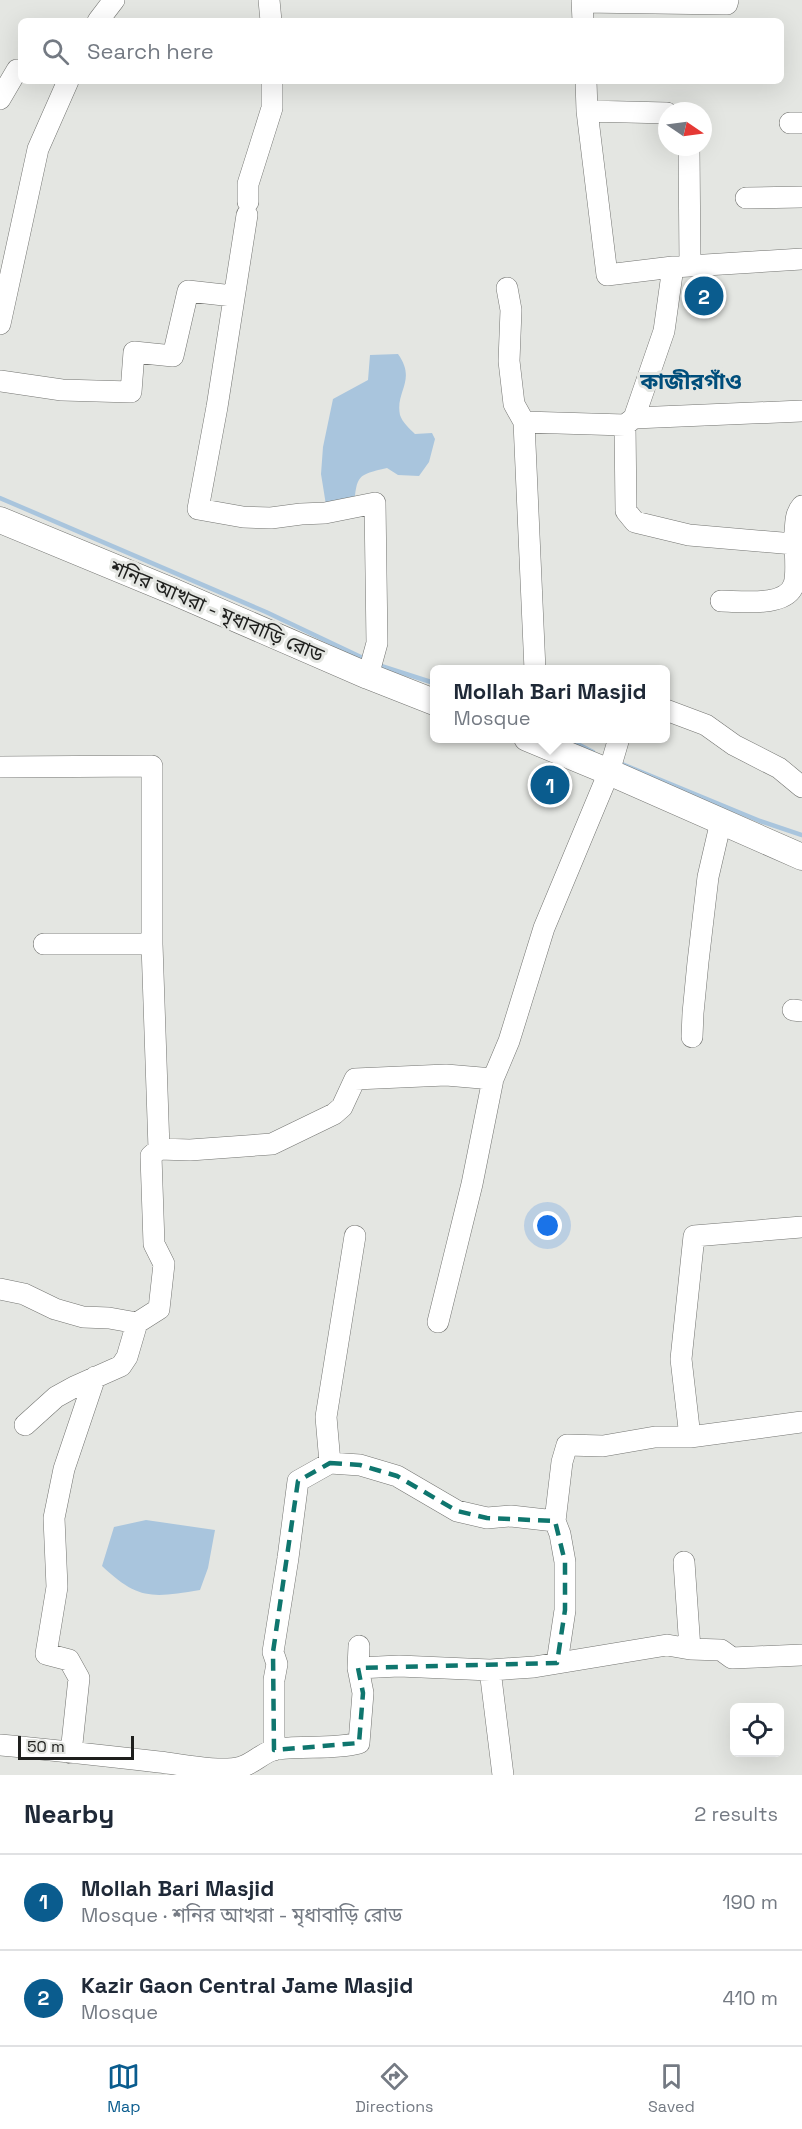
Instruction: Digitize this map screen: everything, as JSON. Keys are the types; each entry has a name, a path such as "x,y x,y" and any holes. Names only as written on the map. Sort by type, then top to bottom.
{"main road":[{"name":"শনির আখরা - মৃধাবাড়ি রোড","path":"0,520 369,672 430,700"},
{"path":"540,743 802,857"}],"street":[{"path":"100,18 114,0"},
{"path":"269,0 271,18"},
{"path":"582,8 727,3 728,0"},
{"path":"0,99 17,70"},
{"path":"0,324 38,149 67,84"},
{"path":"272,84 272,108 249,184 217,407 198,509 243,517 271,518 301,513 325,513 375,504 377,643 369,672"},
{"path":"586,84 587,111 607,275 681,266 802,259"},
{"path":"587,111 658,113"},
{"path":"688,156 681,266 664,331 629,422 626,511 635,522 690,535 794,543"},
{"path":"746,198 802,197"},
{"path":"507,288 511,310 509,360 514,404 524,422 535,665"},
{"path":"0,381 62,390 131,392 134,352 173,356 188,291 233,296"},
{"path":"524,422 629,422 802,411"},
{"path":"722,601 774,601 790,591 795,584 794,543 797,512 802,506"},
{"path":"670,712 706,725 734,745 779,768 802,787"},
{"path":"438,1322 472,1184 492,1079 509,1041 544,928 609,772 618,743"},
{"path":"0,767 152,766 152,944 159,1149"},
{"path":"693,1037 696,982 708,877 721,821"},
{"path":"44,944 152,944"},
{"path":"25,1425 56,1397 121,1366 138,1323 159,1309 164,1264 154,1244 151,1156 159,1149 190,1150 272,1144 334,1114 342,1107 355,1079 446,1075 492,1079"},
{"path":"690,1437 681,1359 694,1236 802,1227"},
{"path":"330,1463 326,1416 355,1236"},
{"path":"0,1289 24,1294 55,1309 82,1317 109,1318 138,1323"},
{"path":"71,1753 79,1678 69,1660 46,1654 57,1587 54,1518 64,1469 96,1377"},
{"path":"557,1663 566,1610 565,1562 555,1521 562,1462 567,1445 603,1446 656,1437 690,1437 802,1422"},
{"path":"274,1750 274,1680 277,1664 273,1652 298,1481 330,1463 360,1465 397,1476 457,1511 487,1518 510,1516 555,1521"},
{"path":"684,1562 690,1649"},
{"path":"358,1668 399,1666 490,1670 557,1663 667,1645 690,1649 721,1650 732,1658 802,1655"},
{"path":"0,1745 196,1767 240,1768 274,1750 305,1747 339,1748 359,1743 363,1693 358,1668 359,1646"},
{"path":"490,1670 503,1775"}],"highlighted area":[{"path":"330,1463 360,1465 397,1476 457,1511 487,1518 555,1521 565,1562 565,1610 557,1663 358,1668 363,1693 359,1743 274,1750 273,1652 298,1481"}],"water":[{"path":"398,354 406,372 400,399 400,415 404,423 415,434 432,433 435,439 429,462 419,476 398,475 387,468 364,475 360,478 356,488 354,506 326,505 321,474 323,447 333,399 368,380 370,355"},
{"path":"146,1520 215,1530 208,1568 200,1590 157,1595 146,1594 126,1585 102,1566 114,1527"}],"waterway":[{"path":"0,498 266,612 365,659"},
{"path":"378,665 430,682"},
{"path":"576,743 593,752"},
{"path":"617,762 760,821 802,835"}],"place":[{"name":"Kazir Gaon Central Jame Masjid","path":"704,296"},
{"name":"Mollah Bari Masjid","path":"550,785"}],"district":[{"name":"কাজীরগাঁও","path":"691,381"}]}
